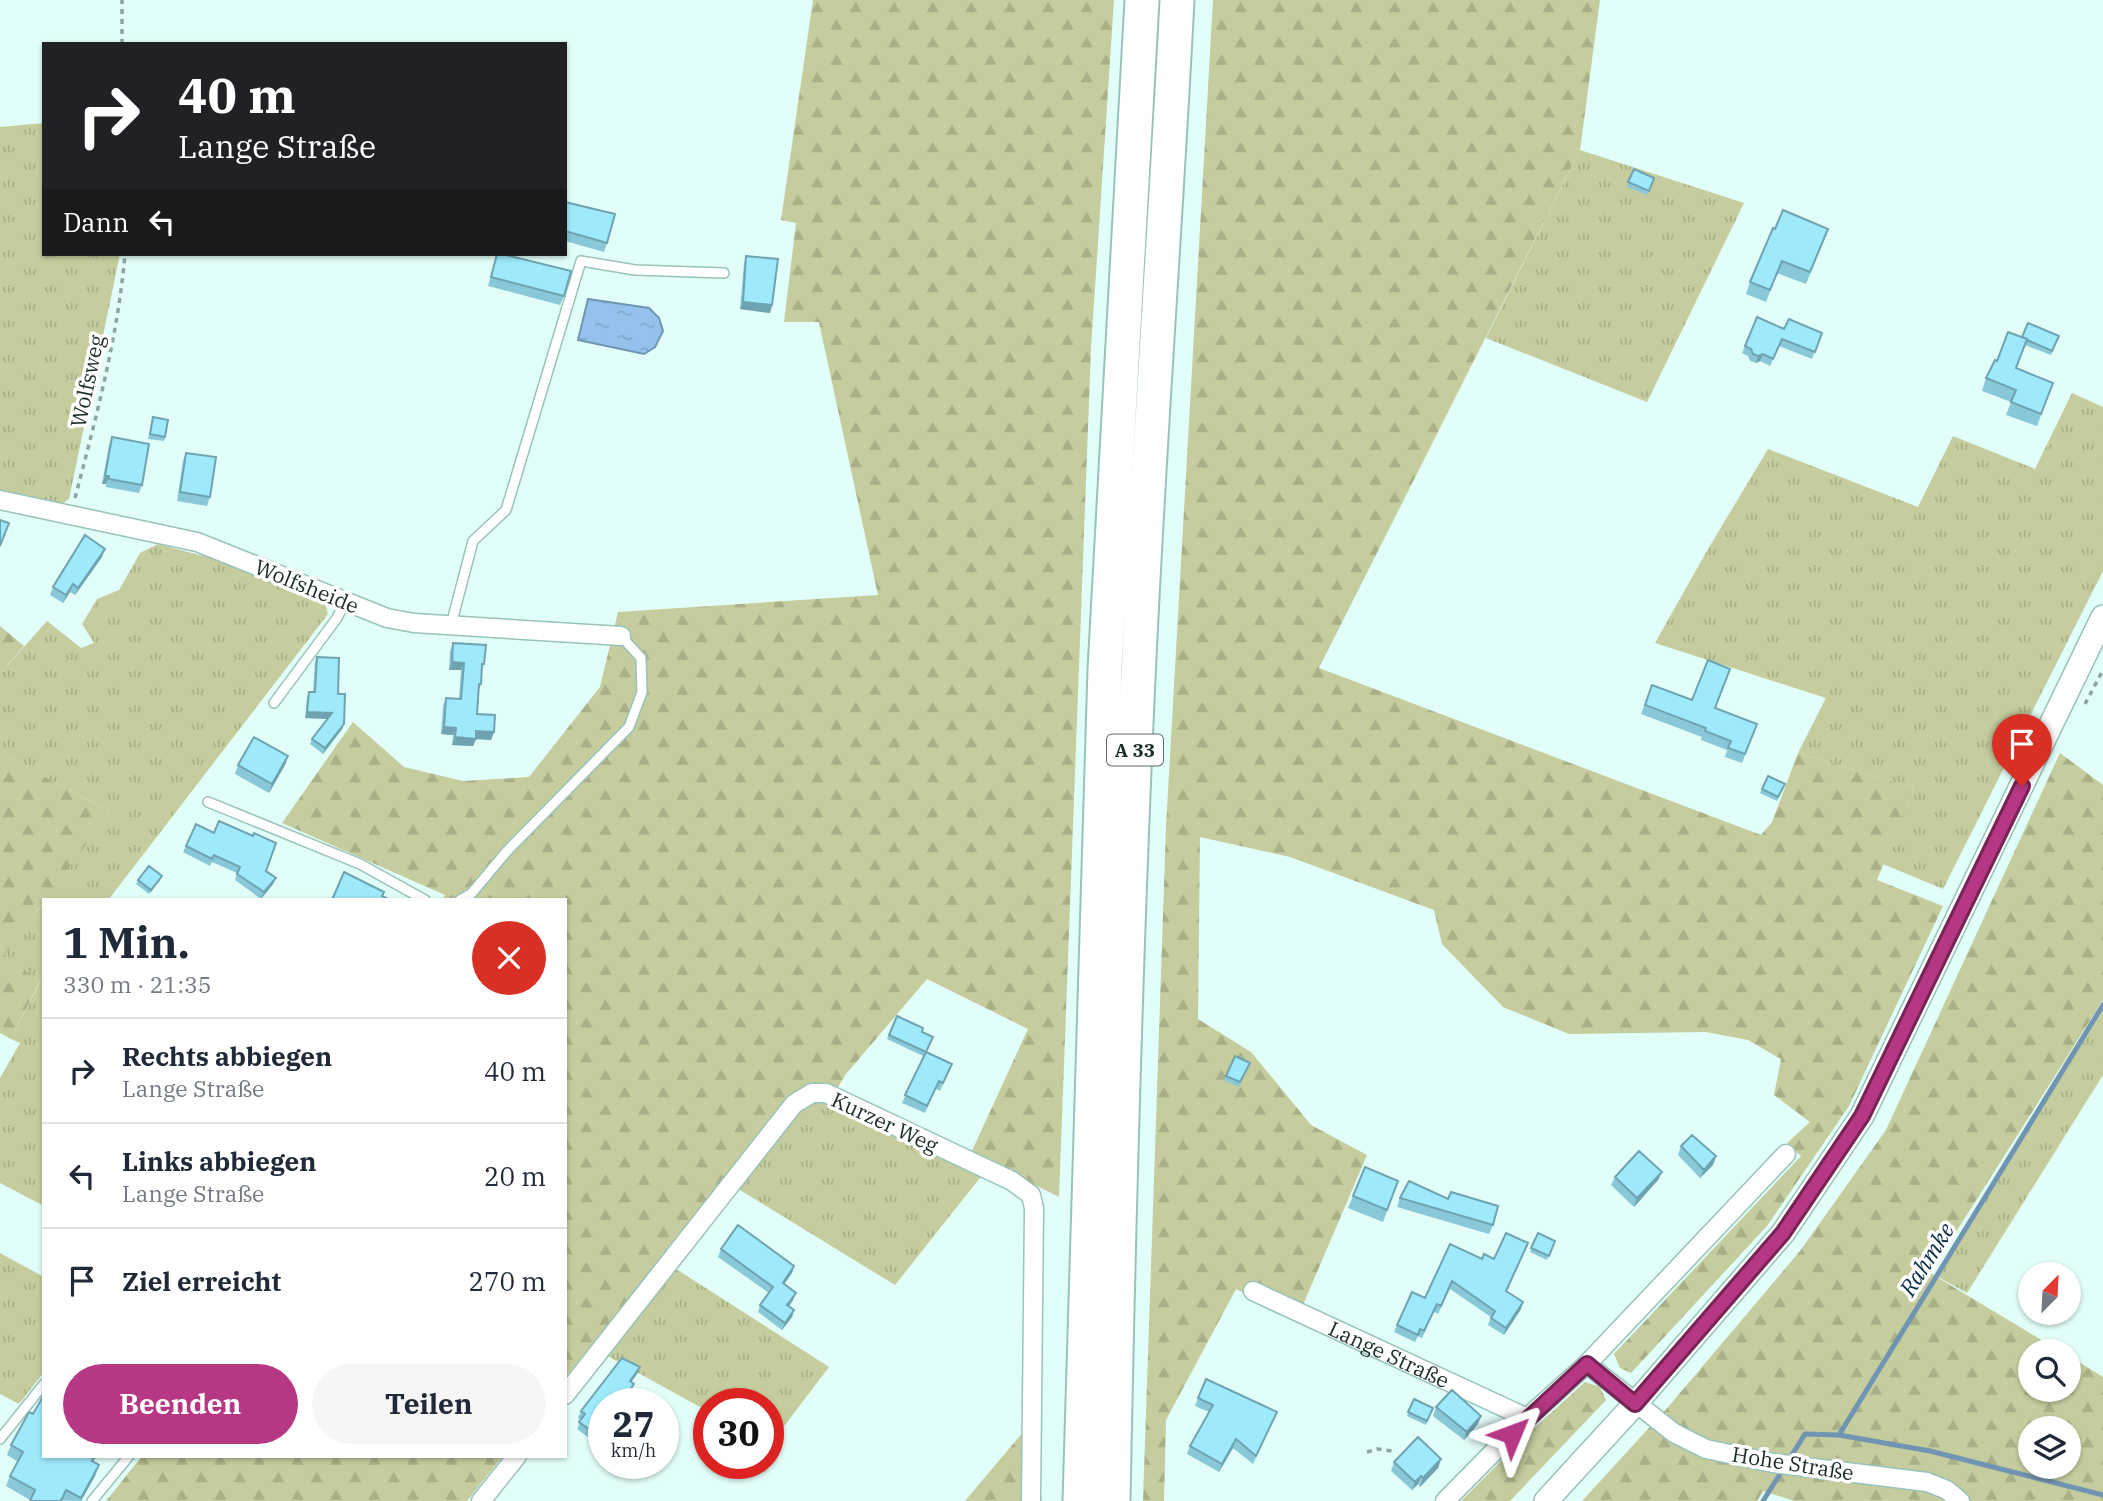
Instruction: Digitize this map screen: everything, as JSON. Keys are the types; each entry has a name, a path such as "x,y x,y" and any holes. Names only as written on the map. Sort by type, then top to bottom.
{"highway":[{"name":"A 33","path":"1080,1501 1105,669 1142,0"},
{"name":"A 33","path":"1112,1501 1116,1305 1137,700 1177,0"}],"street":[{"name":"Wolfsheide","path":"0,499 197,542 387,618 621,636"},
{"path":"1546,1501 1635,1404 1783,1233 1862,1116 2103,617"},
{"name":"Kurzer Weg","path":"567,1392 794,1104 812,1093 826,1093 1012,1181 1031,1195 1034,1219 1031,1501"},
{"path":"1445,1501 1587,1364 1786,1154"},
{"name":"Lange Straße","path":"1253,1291 1527,1419"},
{"path":"1587,1364 1635,1404"},
{"name":"Hohe Straße","path":"1635,1404 1674,1433 1706,1449 1773,1463 1927,1482 1947,1490 1960,1501"},
{"path":"481,1501 515,1458"}],"lane":[{"path":"451,625 473,541 506,510 581,261 635,270 724,273"},
{"path":"274,703 337,618 345,601"},
{"path":"464,898 471,894 508,850 629,727 642,692 641,658 621,636"},
{"path":"208,802 360,864 421,898"},
{"path":"0,1439 42,1386"},
{"path":"92,1501 127,1458"}],"path":[{"path":"122,0 122,42"},
{"name":"Wolfsweg","path":"71,514 90,442 121,298 125,256"},
{"path":"1367,1452 1377,1449 1392,1451"}],"green space":[{"path":"813,0 1114,0 1091,348 1059,1197 971,1153 1028,1029 927,979 846,1074 837,1089 820,1083 791,1095 567,1375 567,898 444,898 445,895 282,823 353,722 404,767 463,781 529,777 600,687 618,612 878,595 819,322 784,322 796,223 781,220"},
{"path":"1213,0 1600,0 1580,150 1319,668 1761,835 1772,822 1798,753 1914,788 1877,880 1943,906 1849,1106 1767,1226 1631,1373 1620,1368 1614,1354 1801,1156 1787,1143 1810,1122 1774,1095 1781,1059 1748,1040 1706,1032 1569,1034 1503,1007 1442,944 1434,910 1290,857 1200,837 1198,1019 1251,1052 1311,1125 1367,1155 1297,1319 1236,1289 1166,1420 1164,1501 1143,1501 1166,827"},
{"path":"42,123 42,256 120,256 69,499 58,507 0,493 0,127"},
{"path":"1580,150 1744,203 1647,402 1486,338"},
{"path":"2072,393 2103,407 2103,571 1943,889 1883,864 1914,788 1798,753 1826,698 1655,643 1768,449 1918,507 1953,436 2035,469"},
{"path":"158,544 214,559 325,603 328,614 110,898 46,898 110,812 0,753 0,674 47,621 81,648 94,643 82,624 97,599 119,590 140,553"},
{"path":"0,626 24,646 0,674"},
{"path":"0,753 110,812 47,898 42,898 42,904 3,957 40,981 11,1039 0,1033"},
{"path":"2060,753 2103,785 2103,1000 1930,1273 2040,1339 2018,1339 2018,1402 2081,1402 2081,1363 2103,1377 2103,1501 1794,1501 1763,1491 1757,1501 1582,1501 1669,1406 1800,1251 1886,1130"},
{"path":"42,905 42,1205 0,1183 0,1078 20,1043 11,1039 40,982 2,957"},
{"path":"2103,1010 2103,1075 1967,1293 1936,1276"},
{"path":"823,1100 983,1174 895,1285 735,1187 794,1113 810,1101"},
{"path":"0,1253 42,1276 42,1375 19,1404 0,1394"},
{"path":"673,1267 829,1367 784,1426 784,1388 693,1388 693,1403 679,1395 679,1388 666,1388 604,1354"},
{"path":"1585,1382 1600,1387 1606,1400 1510,1501 1461,1501 1533,1429"},
{"path":"1024,1431 1022,1501 965,1501"},
{"path":"140,1458 501,1458 467,1501 106,1501"}],"water":[{"path":"588,299 649,308 659,318 663,331 655,347 644,354 578,340"}],"building":[{"path":"1634,169 1654,178 1649,191 1628,182"},
{"path":"567,202 615,214 607,243 567,232"},
{"path":"1783,210 1828,229 1810,272 1782,261 1770,290 1750,282"},
{"path":"496,256 510,256 571,271 564,296 491,277"},
{"path":"746,256 778,259 772,305 743,302"},
{"path":"1757,317 1784,329 1789,319 1822,333 1815,352 1782,339 1773,359 1763,354 1753,354 1751,349 1745,346"},
{"path":"2028,323 2059,336 2052,351 2022,337"},
{"path":"2008,332 2027,339 2016,368 2053,383 2041,414 2011,402 2016,390 1986,378 1995,360 1997,361"},
{"path":"153,417 168,420 165,437 150,434"},
{"path":"112,437 149,444 142,485 105,476"},
{"path":"186,453 216,457 210,497 180,492"},
{"path":"0,520 9,523 0,546"},
{"path":"85,535 105,549 78,588 73,584 66,595 53,587"},
{"path":"453,643 486,645 477,714 495,715 494,732 476,731 476,739 455,737 456,728 444,727 446,698 461,699 464,663 452,662"},
{"path":"317,657 339,658 338,694 345,694 344,724 325,748 312,739 332,713 307,712 309,692 315,692"},
{"path":"1708,660 1730,669 1715,708 1757,724 1745,754 1728,748 1731,741 1705,731 1706,728 1645,705 1652,685 1692,700"},
{"path":"254,737 288,756 272,784 238,765"},
{"path":"1768,776 1785,784 1778,797 1762,789"},
{"path":"219,821 276,843 266,871 276,878 264,892 237,874 240,867 214,855 212,859 186,846 196,824 214,833"},
{"path":"149,866 162,876 151,890 138,880"},
{"path":"344,872 384,892 382,896 386,898 333,898"},
{"path":"897,1016 923,1028 922,1032 933,1037 926,1052 889,1035"},
{"path":"926,1052 952,1064 943,1083 939,1081 927,1106 905,1095"},
{"path":"1235,1056 1250,1063 1240,1082 1226,1076"},
{"path":"1692,1135 1716,1156 1704,1170 1681,1146"},
{"path":"1639,1151 1662,1172 1637,1198 1615,1177"},
{"path":"1365,1167 1398,1181 1387,1210 1353,1196"},
{"path":"1409,1181 1448,1199 1451,1192 1498,1206 1493,1225 1400,1198"},
{"path":"738,1225 794,1266 783,1283 796,1293 787,1305 794,1310 785,1323 760,1305 773,1287 721,1249"},
{"path":"1506,1233 1528,1243 1506,1291 1523,1302 1506,1328 1491,1318 1495,1311 1452,1281 1441,1306 1437,1304 1424,1331 1420,1329 1418,1335 1397,1325 1412,1292 1425,1298 1450,1244 1482,1259 1484,1254 1494,1259"},
{"path":"1538,1233 1555,1241 1549,1256 1531,1248"},
{"path":"622,1358 640,1367 630,1381 634,1384 631,1388 599,1388"},
{"path":"1206,1379 1277,1412 1256,1456 1236,1439 1222,1464 1190,1446 1213,1405 1198,1398"},
{"path":"1452,1390 1481,1416 1467,1432 1436,1407"},
{"path":"42,1398 42,1458 94,1458 92,1461 99,1465 81,1498 66,1490 61,1501 30,1501 35,1490 10,1476 23,1452 11,1445 29,1412 33,1414"},
{"path":"1414,1399 1433,1408 1427,1421 1408,1412"},
{"path":"588,1402 588,1428 579,1422 585,1414 581,1411"},
{"path":"1418,1437 1441,1459 1423,1478 1421,1476 1415,1482 1394,1462"}],"waterway":[{"name":"Rahmke","path":"1763,1501 1805,1434 1839,1435 2103,1005"},
{"path":"1839,1435 1930,1451 2103,1495"}],"route":[{"path":"1512,1434 1587,1364 1635,1404 1783,1233 1862,1116 2022,786"}]}
